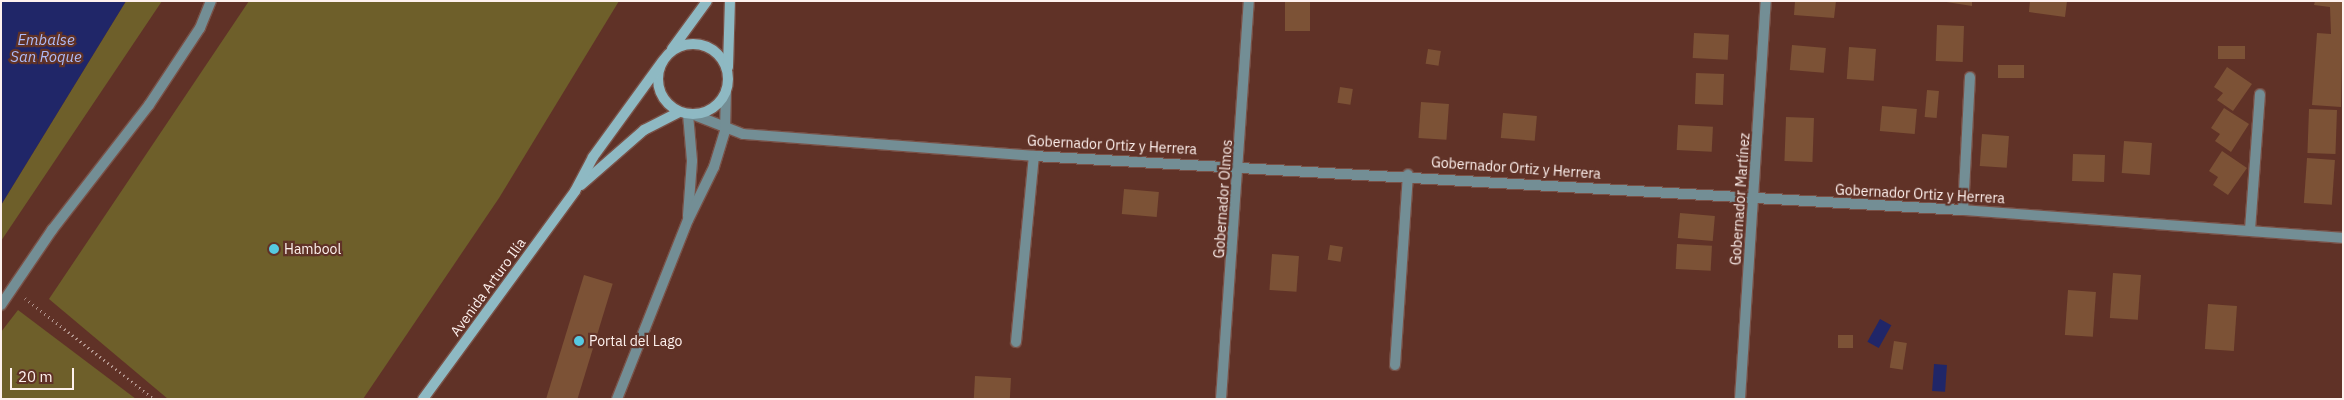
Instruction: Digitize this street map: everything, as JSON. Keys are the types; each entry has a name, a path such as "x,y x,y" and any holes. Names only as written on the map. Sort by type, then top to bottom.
{"main road":[{"name":"Avenida Arturo Ilía","path":"423,399 575,191 594,156 707,1"},
{"path":"728,76 721,57 705,45 684,44 664,58 660,94 686,113 715,107 726,91 728,76 730,1"},
{"name":"Avenida Arturo Ilía","path":"575,191 644,130 686,113"}],"street":[{"path":"1,305 149,105 200,28 211,1"},
{"name":"Gobernador Olmos","path":"1221,399 1239,166 1249,1"},
{"name":"Gobernador Martínez","path":"1740,399 1766,1"},
{"path":"1963,210 1970,77"},
{"path":"617,399 688,220 714,167 725,130 726,91"},
{"path":"2250,230 2260,94"},
{"path":"686,113 692,161 688,220"},
{"name":"Gobernador Ortiz y Herrera","path":"686,113 725,130 1034,156 1408,174 1754,198 1963,210 2343,238"},
{"path":"1016,342 1034,156"},
{"path":"1395,365 1408,174"}],"path":[{"path":"13,288 154,399"}],"shaded area":[{"path":"126,1 162,1 1,241 1,205"},
{"name":"Hambool","path":"249,1 619,1 499,198 363,399 168,399 49,299"},
{"path":"18,310 136,399 1,399 1,332"}],"water":[{"name":"Embalse San Roque","path":"1,1 126,1 1,205"},
{"path":"1880,319 1891,325 1879,348 1867,342"},
{"path":"1934,364 1947,365 1945,392 1932,391"}],"building":[{"path":"1285,1 1310,1 1310,31 1285,31"},
{"path":"1795,1 1836,1 1834,18 1794,15"},
{"path":"1940,1 1972,1 1972,6"},
{"path":"2030,1 2067,1 2065,17 2029,12"},
{"path":"2315,1 2343,1 2341,107 2312,105 2317,33 2331,34 2330,7 2314,5"},
{"path":"1937,25 1964,26 1963,62 1936,61"},
{"path":"1694,33 1729,35 1728,60 1693,58"},
{"path":"1792,45 1826,48 1824,73 1790,70"},
{"path":"2218,46 2245,46 2245,59 2218,59"},
{"path":"1849,47 1876,49 1874,81 1847,79"},
{"path":"1428,49 1441,51 1438,66 1426,64"},
{"path":"1998,65 2024,65 2024,78 1998,78"},
{"path":"2227,67 2252,84 2233,111 2217,100 2223,93 2214,87"},
{"path":"1696,73 1724,74 1723,105 1695,104"},
{"path":"1340,87 1353,89 1350,105 1337,103"},
{"path":"1927,90 1939,91 1937,118 1925,117"},
{"path":"1421,102 1449,104 1446,140 1418,138"},
{"path":"1882,106 1917,109 1915,134 1880,131"},
{"path":"2224,108 2249,124 2231,152 2215,141 2220,134 2211,128"},
{"path":"2309,109 2337,110 2335,154 2307,153"},
{"path":"1503,113 1537,116 1535,141 1501,138"},
{"path":"1786,117 1814,118 1812,162 1784,161"},
{"path":"1678,125 1713,127 1712,152 1677,150"},
{"path":"1982,134 2009,136 2007,168 1980,166"},
{"path":"2124,141 2152,143 2150,175 2122,173"},
{"path":"2222,151 2247,168 2228,195 2213,185 2218,177 2209,171"},
{"path":"2073,154 2105,155 2104,182 2072,181"},
{"path":"2307,158 2335,160 2332,205 2304,203"},
{"path":"1124,189 1159,192 1157,217 1122,214"},
{"path":"1680,213 1715,216 1713,241 1678,238"},
{"path":"1677,244 1712,246 1711,271 1676,269"},
{"path":"1330,245 1343,247 1340,262 1328,260"},
{"path":"1272,254 1299,256 1296,292 1269,290"},
{"path":"2113,273 2141,275 2138,320 2110,318"},
{"name":"Portal del Lago","path":"584,275 613,284 577,399 546,399"},
{"path":"2068,290 2096,292 2093,337 2065,335"},
{"path":"2208,304 2237,306 2234,351 2205,349"},
{"path":"1838,335 1853,335 1853,348 1838,348"},
{"path":"1894,341 1907,343 1903,370 1890,368"},
{"path":"975,376 1011,378 1010,399 974,399"}],"place":[{"name":"Hambool","path":"274,249"},
{"name":"Portal del Lago","path":"579,341"}]}
